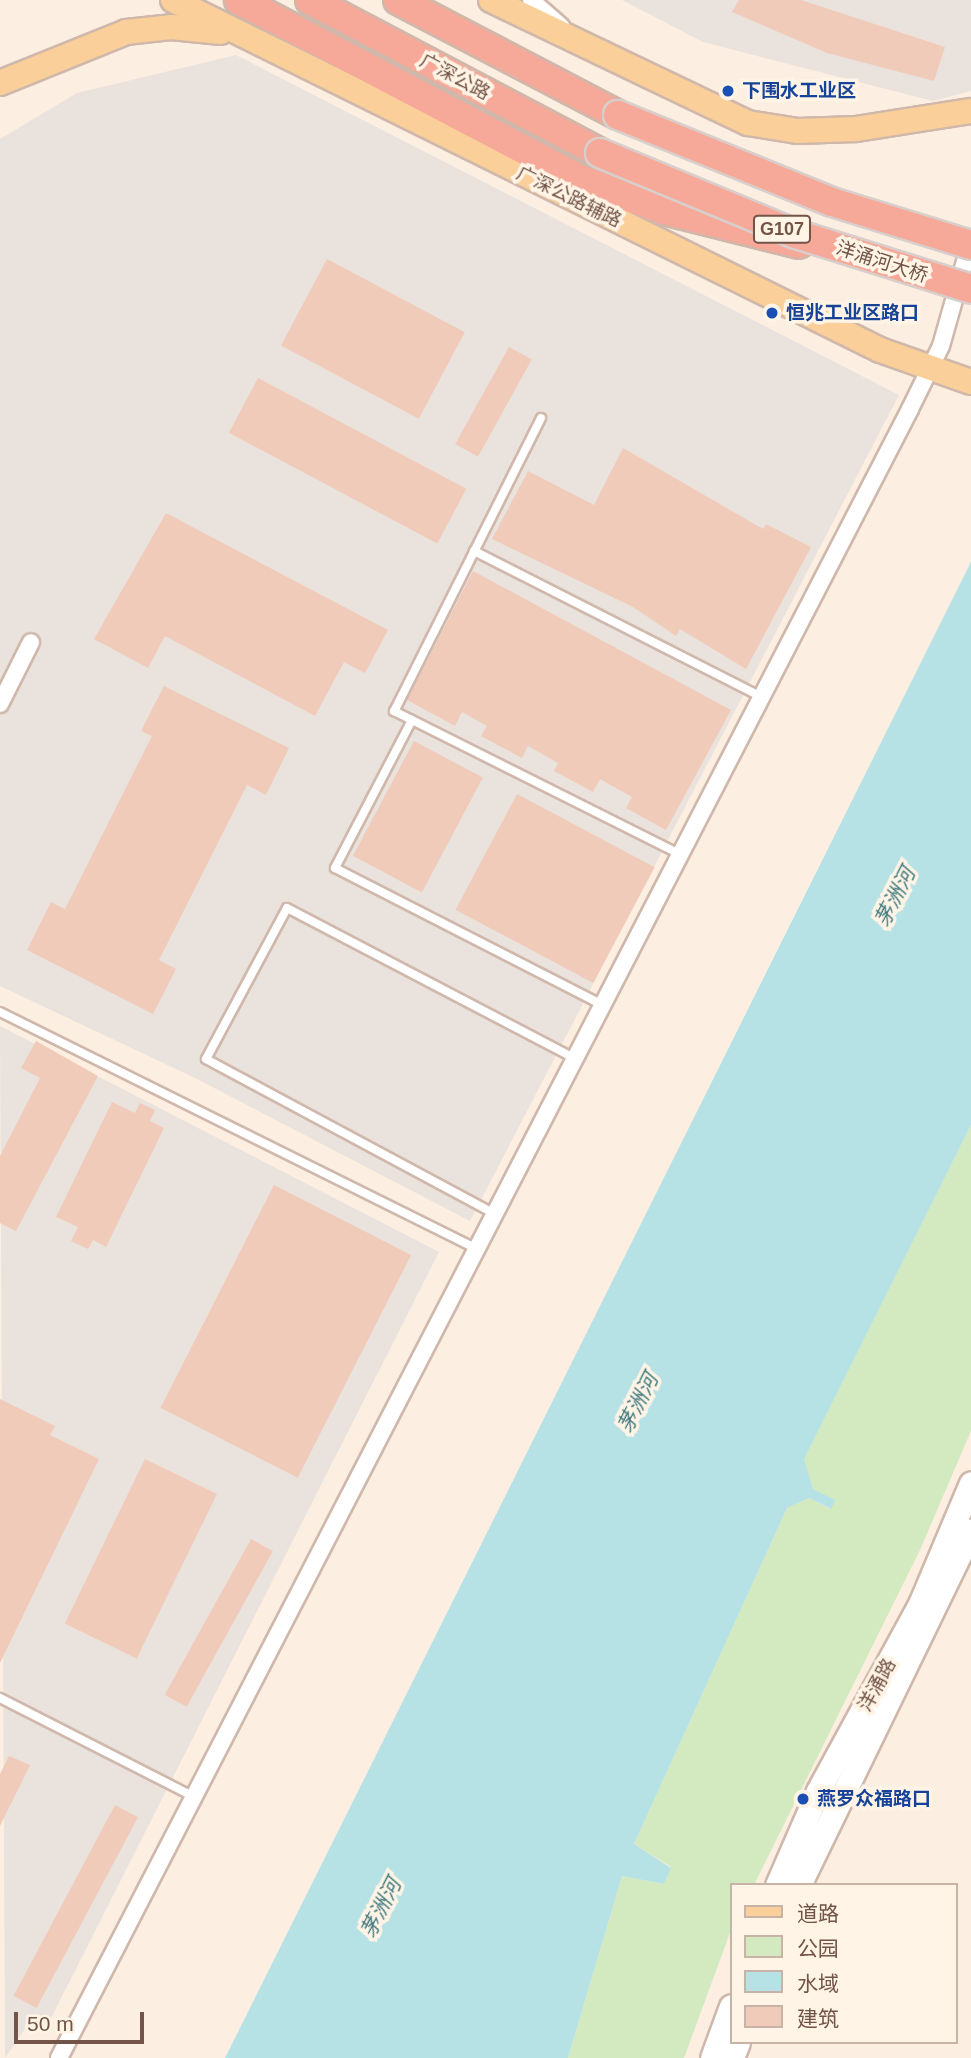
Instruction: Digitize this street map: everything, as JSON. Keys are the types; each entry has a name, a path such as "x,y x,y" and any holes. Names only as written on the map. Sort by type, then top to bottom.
{"highway":[{"path":"239,0 578,178 663,210 890,266"},
{"name":"广深公路","path":"310,0 600,153"},
{"name":"G107","path":"398,0 618,114 832,202 971,242"},
{"name":"洋涌河大桥","path":"600,153 712,203 890,266 971,289"}],"main road":[{"name":"广深公路辅路","path":"173,0 930,370 971,382"},
{"path":"491,0 723,113 798,131 915,124 971,111"},
{"path":"7,80 105,38 148,29 217,31 265,46"}],"street":[{"path":"531,0 586,48"},
{"path":"59,2058 930,370 971,242"},
{"path":"0,704 31,642"},
{"name":"洋涌路","path":"800,1883 841,1790 930,1624 965,1529 971,1483"},
{"name":"洋涌路","path":"778,1883 818,1791 965,1529"},
{"path":"930,1624 971,1577"},
{"path":"712,2058 730,2010"}],"lane":[{"path":"541,418 394,711 681,855"},
{"path":"474,551 762,697"},
{"path":"412,720 335,867 603,1005"},
{"path":"495,1214 206,1059 287,908 576,1059"},
{"path":"0,1012 477,1249"},
{"path":"0,1699 194,1797"}],"shaded area":[{"name":"下围水工业区","path":"622,0 971,0 971,91 933,101 703,42"},
{"path":"236,55 899,395 470,1221 195,1078 0,986 0,139 77,93"},
{"path":"0,1026 439,1252 48,2024 31,2020 5,2058"}],"green space":[{"path":"971,1125 971,1431 920,1550 755,1883 730,1883 730,1933 684,2058 568,2058 622,1876 664,1884 671,1867 634,1844 787,1508 809,1498 830,1509 813,1489 803,1459"}],"water":[{"name":"茅洲河","path":"971,562 971,1125 804,1459 813,1489 835,1500 831,1509 809,1498 787,1508 634,1844 671,1868 664,1884 622,1876 568,2058 225,2058"}],"building":[{"path":"739,0 801,0 945,47 934,81 827,53 732,12"},
{"path":"327,259 465,332 419,419 281,346"},
{"path":"509,347 532,360 478,457 455,444"},
{"path":"258,378 466,489 437,544 229,433"},
{"path":"623,448 763,529 766,524 811,547 746,669 680,629 676,636 633,607 492,539 528,471 594,505"},
{"path":"166,513 388,630 365,673 344,662 315,716 165,636 148,668 94,639"},
{"path":"473,571 731,710 666,830 626,808 632,797 600,779 593,792 554,771 558,763 528,746 522,758 481,736 487,726 462,712 455,726 407,700"},
{"path":"164,686 289,748 266,795 247,785 159,960 176,969 153,1014 27,950 51,902 65,909 152,736 141,731"},
{"path":"414,741 483,778 422,892 353,856"},
{"path":"517,794 655,867 593,983 455,910"},
{"path":"36,1041 98,1076 16,1231 0,1223 0,1156 40,1078 21,1068"},
{"path":"112,1102 135,1113 140,1103 155,1110 150,1121 164,1128 106,1247 93,1240 88,1249 71,1241 78,1227 56,1217"},
{"path":"274,1185 411,1255 298,1478 161,1408"},
{"path":"0,1399 55,1426 50,1435 99,1459 0,1663"},
{"path":"145,1459 217,1494 137,1659 65,1623"},
{"path":"251,1539 273,1551 187,1707 165,1695"},
{"path":"9,1756 30,1765 0,1826 0,1774"},
{"path":"115,1805 138,1817 37,2008 14,1996"}],"place":[{"name":"下围水工业区","path":"728,91"},
{"name":"恒兆工业区路口","path":"772,313"},
{"name":"燕罗众福路口","path":"803,1799"}]}
